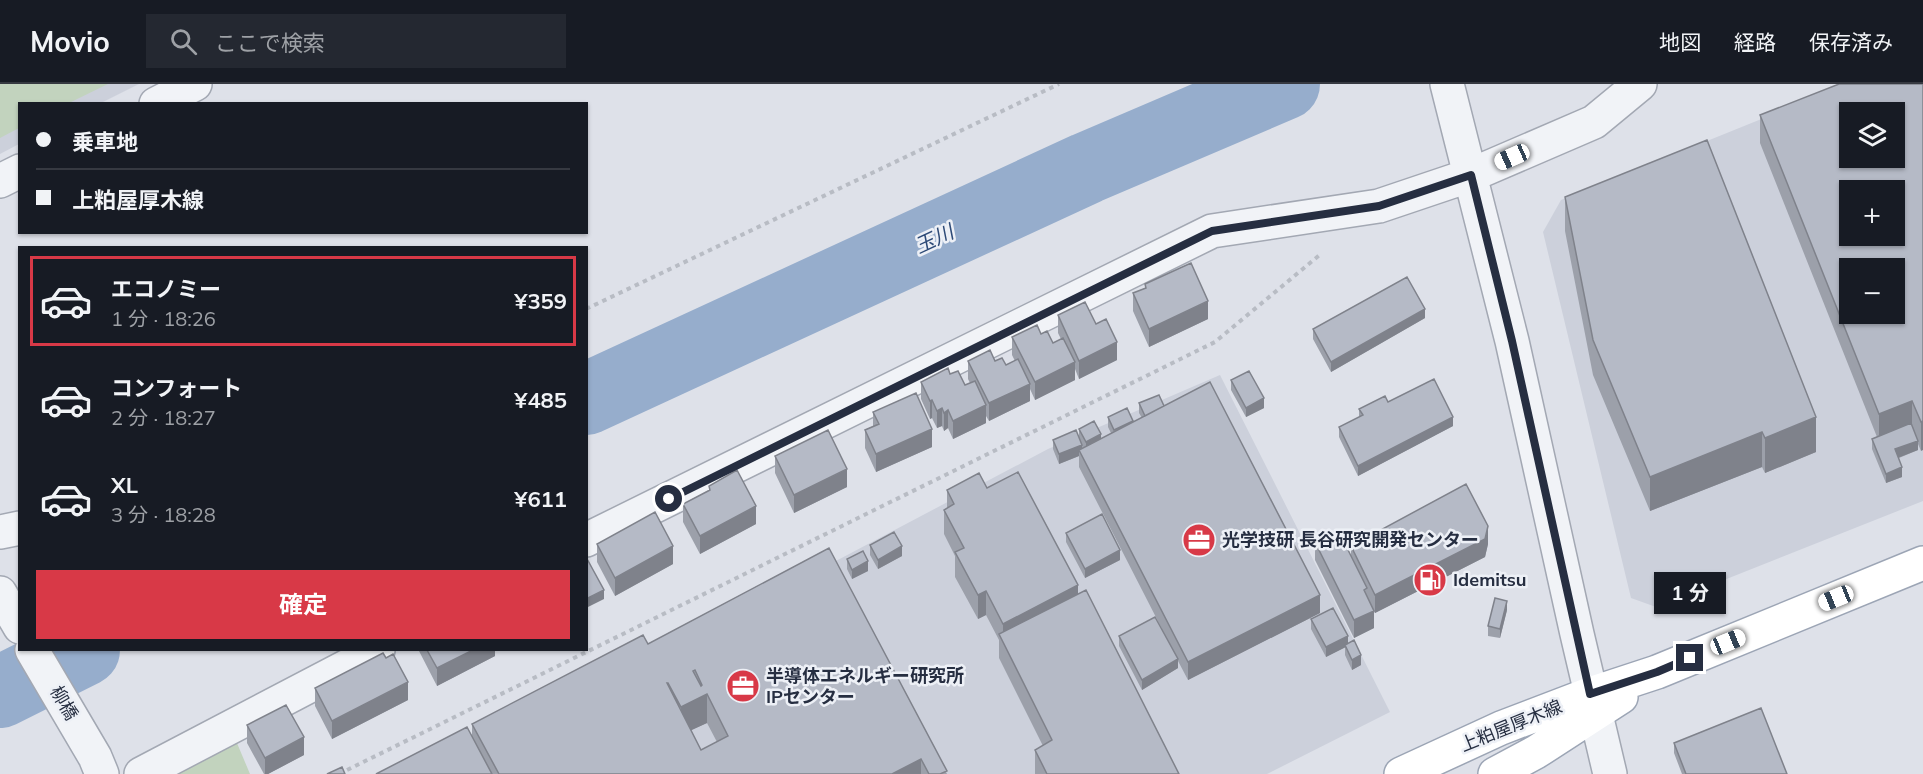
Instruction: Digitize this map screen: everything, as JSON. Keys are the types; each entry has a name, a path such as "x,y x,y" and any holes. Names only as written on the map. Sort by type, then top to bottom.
{"main road":[{"name":"上粕屋厚木線","path":"1401,774 1501,728 1593,704 1657,672 1923,563"},
{"name":"上粕屋厚木線","path":"1495,774 1536,752 1593,704"}],"street":[{"path":"160,102 195,84"},
{"path":"1447,84 1512,341 1610,774"},
{"path":"588,539 1212,231 1379,206 1468,166 1594,122 1640,84"},
{"path":"0,181 18,172"},
{"path":"0,532 18,528"},
{"path":"0,593 18,624"},
{"name":"柳橋","path":"33,651 98,766"},
{"path":"141,774 376,651"}],"path":[{"path":"588,308 1059,84"},
{"path":"339,774 1215,342 1324,251"}],"shaded area":[{"path":"0,84 139,84 103,102 18,102 18,145 0,154"},
{"path":"1848,84 1923,84 1923,501 1656,607 1631,598 1543,232 1561,200"},
{"name":"光学技研 長谷研究開発センター","path":"1220,375 1390,712 1267,774 388,774 834,562 1048,449"}],"green space":[{"path":"0,84 108,84 71,102 18,102 18,129 0,138"},
{"path":"234,736 250,774 165,774"}],"building":[{"path":"1839,84 1923,84 1923,421 1921,422 1912,401 1879,414 1843,324 1905,324 1905,258 1839,258 1839,313 1760,115"},
{"path":"1707,140 1816,417 1765,438 1762,432 1650,477 1593,340 1565,197"},
{"path":"1191,263 1208,301 1149,329 1133,293 1146,288 1145,284"},
{"path":"1407,277 1425,309 1331,362 1313,329"},
{"path":"1085,302 1096,324 1106,319 1117,342 1079,361 1058,315"},
{"path":"1037,325 1041,334 1047,331 1053,343 1063,338 1075,362 1035,382 1012,337"},
{"path":"990,350 995,361 1002,358 1006,365 1018,359 1030,384 989,403 968,361"},
{"path":"948,368 950,374 958,371 965,385 975,381 986,405 953,421 948,410 944,413 942,408 937,411 921,382"},
{"path":"1249,371 1264,398 1246,408 1231,380"},
{"path":"1434,379 1453,417 1358,466 1339,427 1363,415 1359,409 1385,396 1388,402"},
{"name":"光学技研 長谷研究開発センター","path":"1210,382 1320,595 1188,662 1079,450"},
{"path":"916,393 932,429 876,454 865,430 879,424 873,412"},
{"path":"1159,395 1164,406 1145,416 1139,403"},
{"path":"1127,408 1133,421 1114,430 1108,417"},
{"path":"1094,421 1101,434 1086,442 1079,429"},
{"path":"1911,423 1918,441 1895,449 1902,467 1886,474 1872,439"},
{"path":"828,430 847,469 794,495 775,456"},
{"path":"1076,430 1082,445 1059,454 1053,440"},
{"path":"737,470 756,506 700,536 683,504 710,490 709,486"},
{"path":"1018,472 1078,585 1003,624 986,591 978,595 955,552 964,548 944,510 954,504 947,490 979,473 987,488"},
{"path":"1466,484 1488,526 1485,539 1375,595 1351,546"},
{"path":"655,512 673,546 615,578 597,544"},
{"path":"1102,514 1120,550 1085,569 1066,533"},
{"path":"1338,530 1367,588 1364,590 1374,611 1354,620 1315,542"},
{"path":"894,532 902,546 878,560 870,545"},
{"name":"半導体エネルギー研究所 IPセンター","path":"829,548 947,771 940,774 929,774 921,759 892,774 499,774 472,724 643,635 648,644","holes":["695,670 702,685 701,686 693,671","667,683 681,707 707,694 728,736 701,750"]},
{"path":"863,551 868,561 852,570 847,559"},
{"path":"588,561 604,590 588,598"},
{"path":"1086,590 1179,774 1047,774 1035,750 1052,740 999,634"},
{"path":"1495,598 1507,601 1500,629 1488,626"},
{"path":"1333,608 1348,636 1326,647 1311,619"},
{"path":"1155,617 1178,659 1142,680 1119,636"},
{"path":"1354,640 1361,655 1352,660 1345,645"},
{"path":"428,651 471,651 437,668"},
{"path":"383,653 386,658 393,654 408,682 332,721 315,688"},
{"path":"286,705 304,737 265,758 247,725"},
{"path":"1761,708 1787,774 1686,774 1674,743"},
{"path":"467,727 492,774 376,774"},
{"path":"342,767 345,774 327,774"}],"waterway":[{"name":"玉川","path":"588,398 1087,168 1284,84"},
{"name":"玉川","path":"0,692 82,651"}],"place":[{"name":"光学技研 長谷研究開発センター","path":"1199,540"},
{"name":"Idemitsu","path":"1430,580"},
{"name":"半導体エネルギー研究所 IPセンター","path":"743,686"}],"route":[{"path":"669,499 1212,231 1379,206 1471,175 1512,341 1590,694 1657,672 1690,658"}]}
